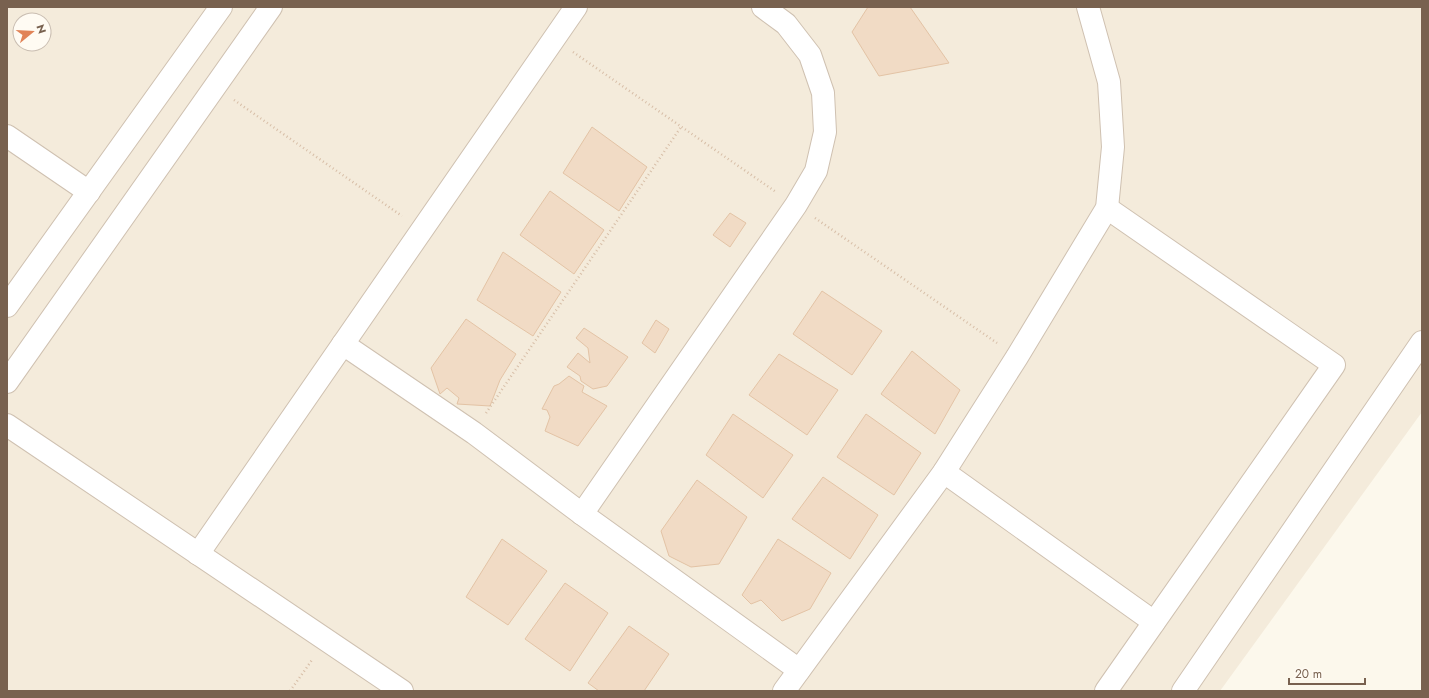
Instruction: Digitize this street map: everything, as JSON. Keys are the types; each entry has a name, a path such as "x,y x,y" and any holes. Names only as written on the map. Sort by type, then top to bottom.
{"street":[{"path":"7,382 271,7"},
{"path":"198,554 576,7"},
{"path":"582,514 796,205 816,171 825,132 823,93 810,55 786,24 763,7"},
{"path":"784,691 944,472 1017,357 1107,208 1113,146 1109,82 1088,7"},
{"path":"7,306 219,8"},
{"path":"7,136 89,192"},
{"path":"1106,691 1334,365 1107,208"},
{"path":"1183,691 1422,342"},
{"path":"343,344 474,433 582,514 799,670"},
{"path":"7,425 402,691"},
{"path":"944,472 1154,622"}],"path":[{"path":"215,87 422,230"},
{"path":"474,433 490,406 681,127"},
{"path":"290,691 326,640"}],"shaded area":[{"path":"7,7 1422,7 1422,412 1220,691 7,691"}],"building":[{"path":"868,7 910,7 949,63 879,76 852,32"},
{"path":"592,127 647,167 619,211 563,173"},
{"path":"550,191 604,230 574,274 520,235"},
{"path":"730,213 746,223 730,247 713,235"},
{"path":"503,252 561,292 533,336 477,300"},
{"path":"822,291 882,331 852,375 793,334"},
{"path":"466,319 516,354 500,380 490,406 457,404 459,398 447,388 440,394 431,368"},
{"path":"656,320 669,329 655,353 642,343"},
{"path":"584,328 628,357 607,386 593,389 581,381 580,376 567,367 578,353 590,363 588,348 576,338"},
{"path":"912,351 960,390 935,434 881,394"},
{"path":"779,354 838,390 807,435 749,395"},
{"path":"569,376 584,386 582,392 607,406 578,446 545,431 550,417 547,410 542,409 554,386"},
{"path":"733,414 793,455 763,498 706,455"},
{"path":"866,414 921,453 894,495 837,457"},
{"path":"823,477 878,515 850,559 792,519"},
{"path":"697,480 747,517 719,564 691,567 669,556 661,531"},
{"path":"502,539 547,571 508,625 466,597"},
{"path":"778,539 831,573 810,609 782,621 761,600 751,604 742,595"},
{"path":"565,583 608,613 570,671 525,639"},
{"path":"629,626 669,654 644,691 599,691 588,683"}]}
